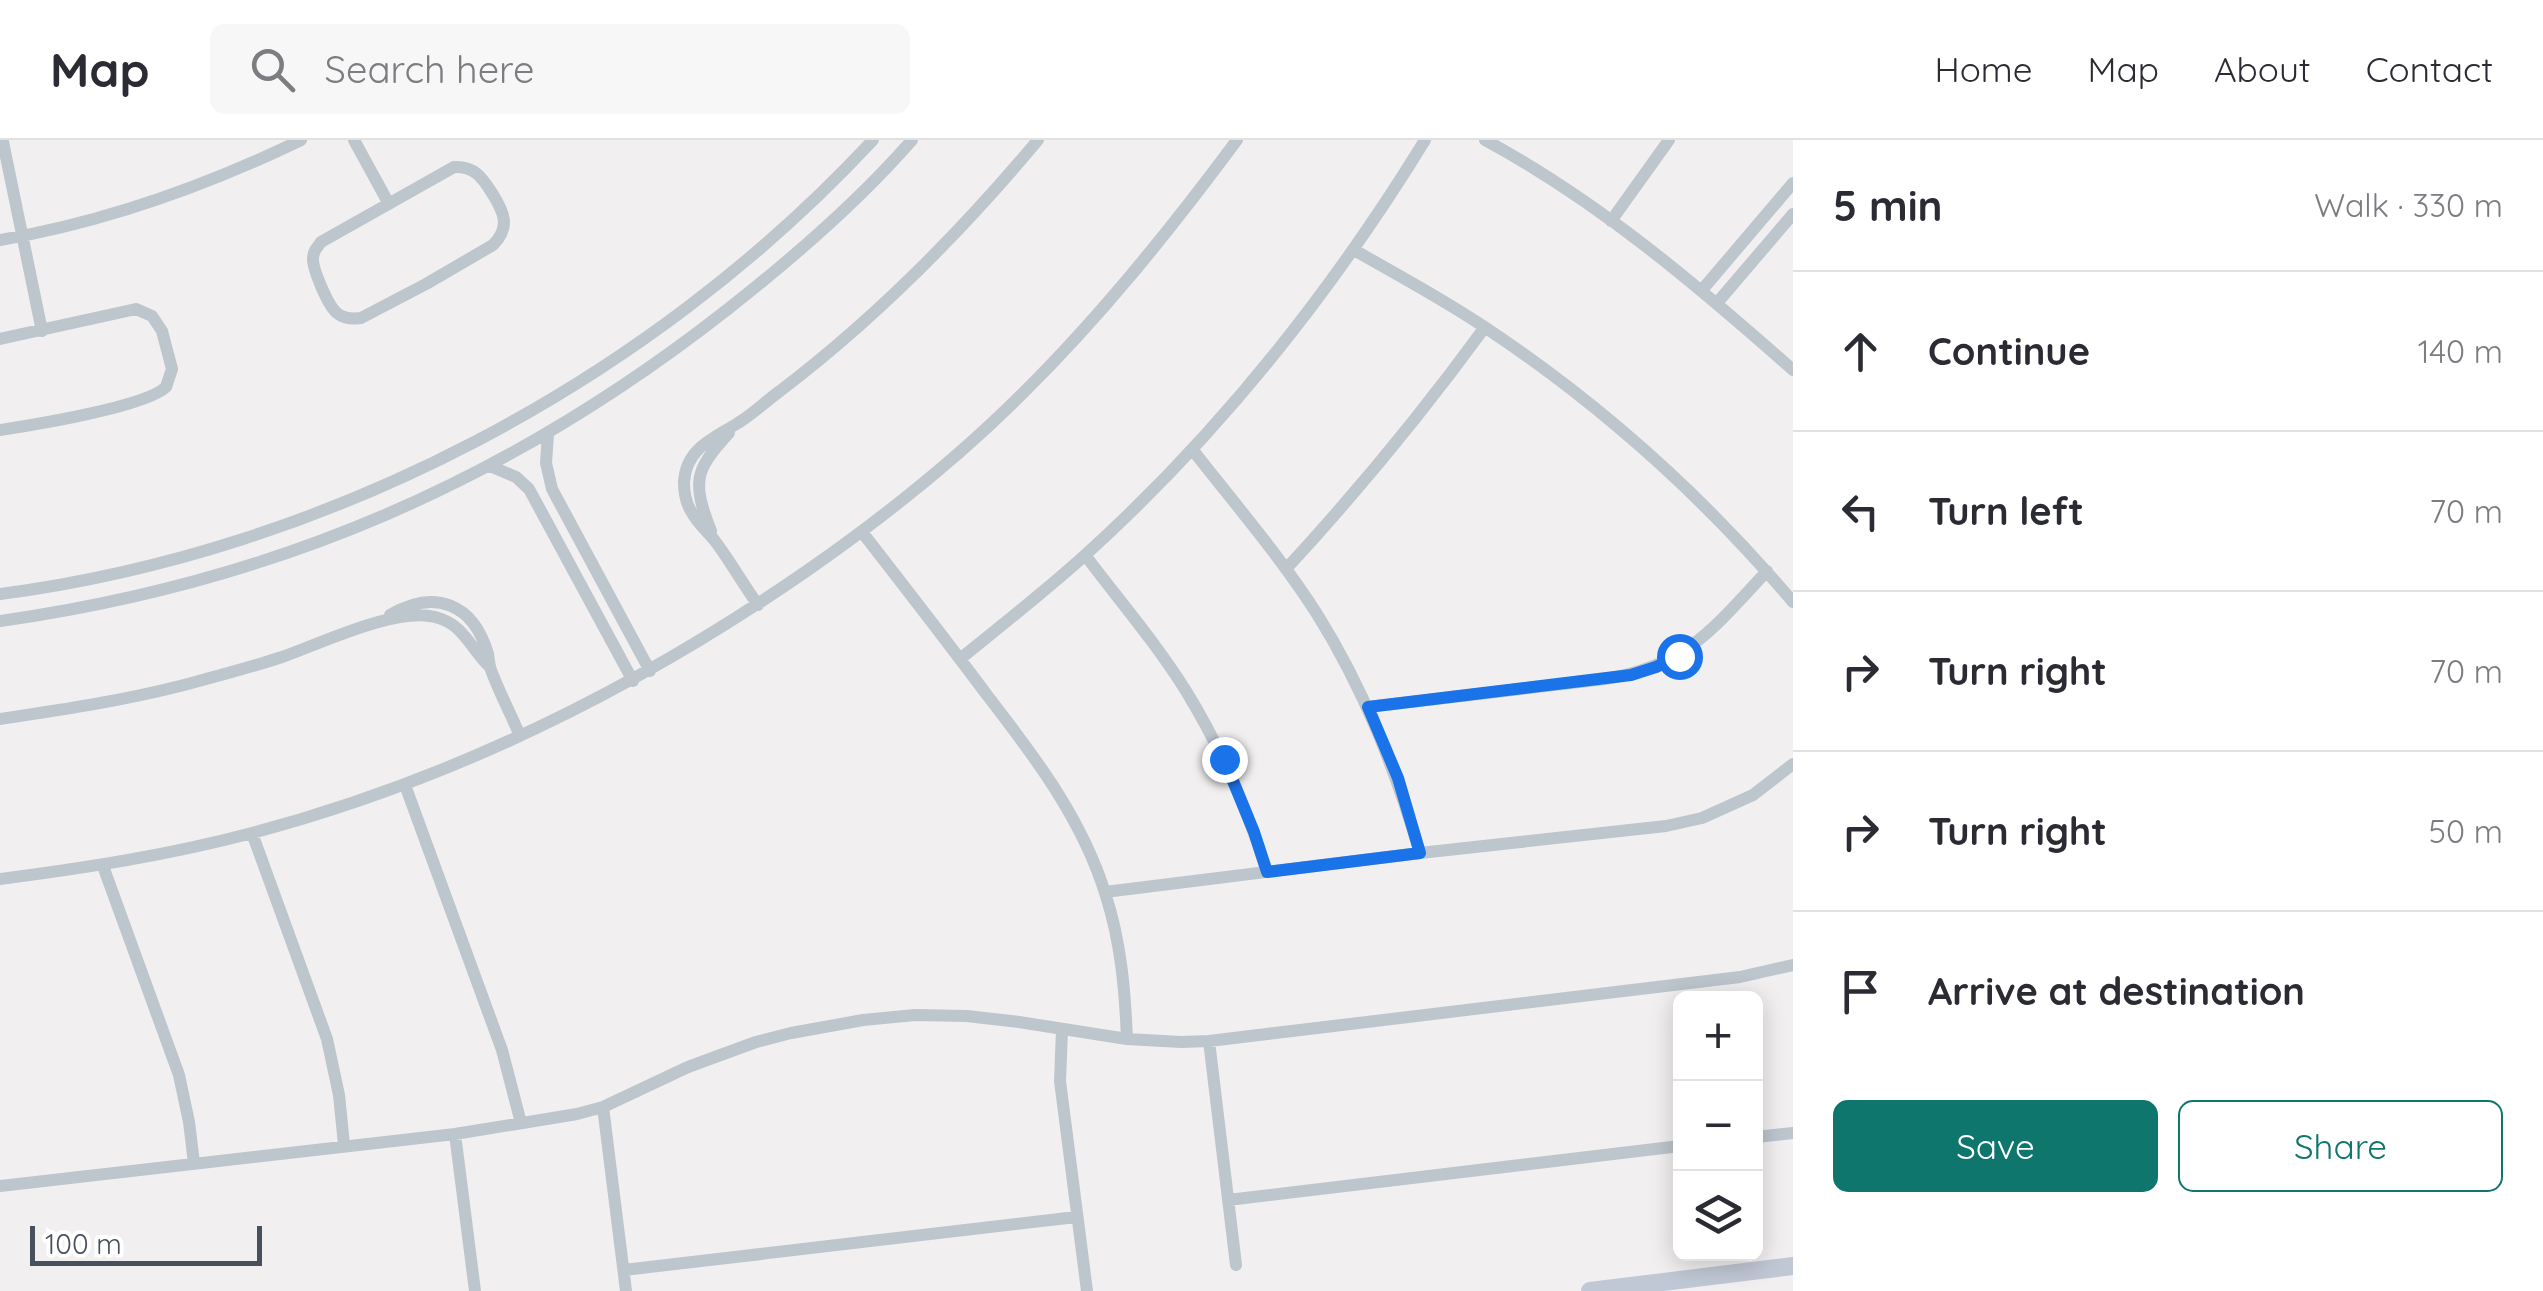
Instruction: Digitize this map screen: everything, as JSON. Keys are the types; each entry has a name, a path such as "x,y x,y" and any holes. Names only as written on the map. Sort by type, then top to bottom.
{"street":[{"path":"0,240 134,208 240,169 301,140"},
{"path":"354,140 389,204"},
{"path":"0,594 100,577 246,538 323,511 470,445 579,382 682,310 776,233 874,140"},
{"path":"0,622 133,598 216,577 378,519 490,466 639,376 745,296 851,204 912,140"},
{"path":"758,605 691,512 684,492 690,461 702,444 738,424 809,369 890,298 953,236 1038,140"},
{"path":"0,879 103,866 252,833 405,785 520,736 650,671 758,605 862,532 953,458 1022,395 1100,314 1172,227 1236,140"},
{"path":"960,658 1084,556 1192,449 1276,352 1354,250 1426,140"},
{"path":"1485,140 1611,220 1718,303 1793,370"},
{"path":"1611,220 1669,140"},
{"path":"4,142 42,331"},
{"path":"462,166 484,180 503,211 504,230 493,245 426,284 361,318 344,317 331,306 314,266 316,250 327,237 389,204 446,170 462,166"},
{"path":"1702,290 1793,183"},
{"path":"1718,303 1793,214"},
{"path":"1354,250 1485,327 1576,394 1662,465 1793,602"},
{"path":"0,339 127,310 145,312 162,331 172,369 166,387 151,397 0,430"},
{"path":"1286,569 1357,492 1485,327"},
{"path":"548,434 549,481 650,671"},
{"path":"1192,449 1286,569 1326,628 1368,707 1398,778 1420,853"},
{"path":"490,466 516,477 529,489 632,681"},
{"path":"862,532 1039,762 1065,803 1105,892 1122,961 1127,1038"},
{"path":"570,564 588,555"},
{"path":"1084,556 1163,657 1205,724 1240,795 1267,872"},
{"path":"1368,707 1605,679 1656,667 1700,641 1766,571"},
{"path":"0,718 73,708 177,686 279,658 379,622 414,615 444,619 462,630 490,666 520,736"},
{"path":"1105,892 1666,826 1702,818 1753,796 1793,764"},
{"path":"405,785 502,1050 521,1122"},
{"path":"252,833 327,1039 344,1145"},
{"path":"103,866 180,1075 194,1163"},
{"path":"0,1186 455,1134 576,1114 602,1107 756,1042 826,1026 915,1015 967,1016 1127,1038 1209,1041 1740,977 1793,964"},
{"path":"1062,1030 1060,1080 1087,1291"},
{"path":"1209,1041 1236,1265"},
{"path":"602,1107 626,1291"},
{"path":"1763,1136 1793,1132"},
{"path":"455,1134 473,1291"},
{"path":"1228,1200 1673,1147"},
{"path":"624,1270 1076,1217"},
{"path":"1590,1291 1793,1266"}],"route":[{"path":"1224,759 1267,872 1420,853 1398,778 1368,707 1631,675 1679,656"}]}
